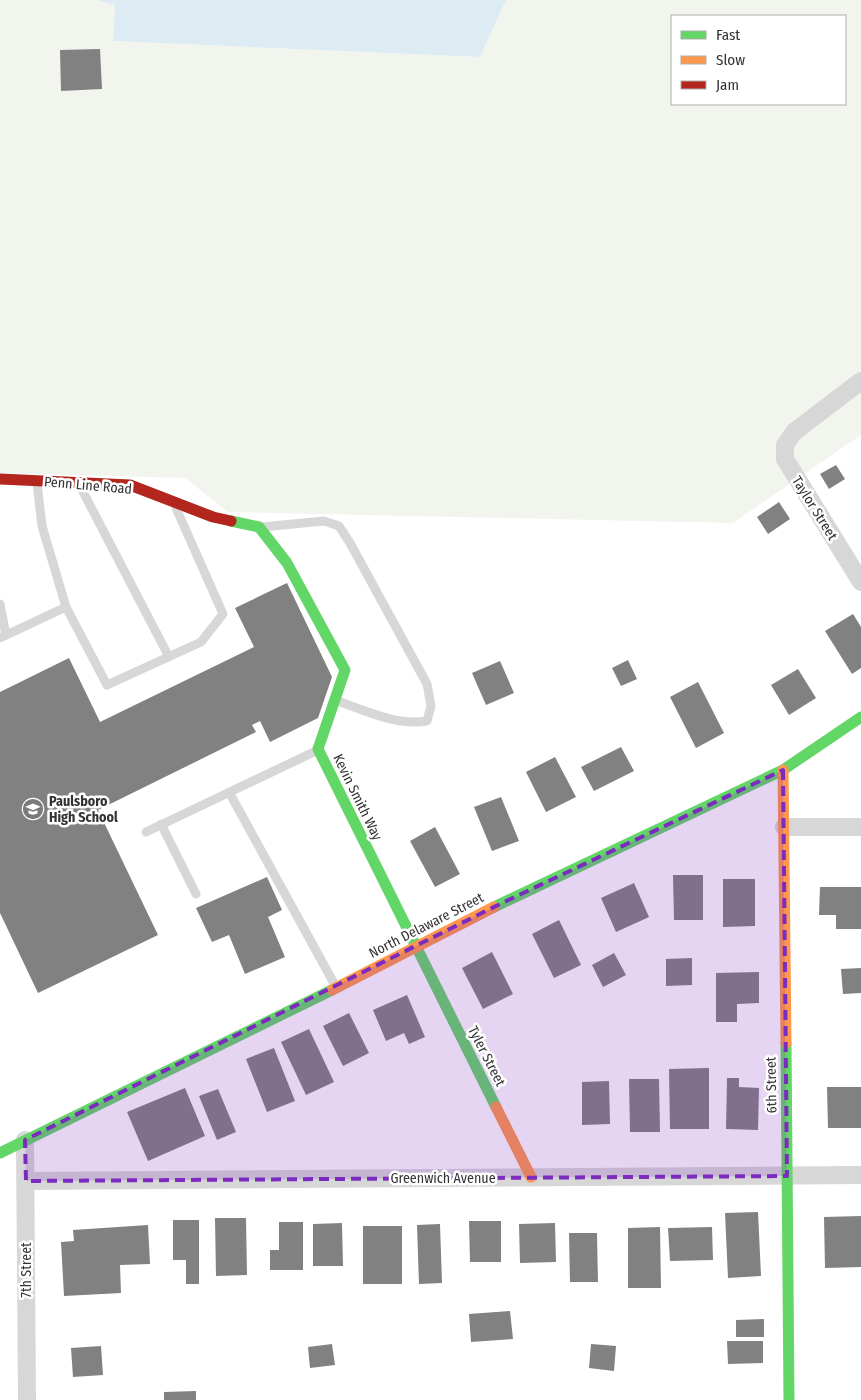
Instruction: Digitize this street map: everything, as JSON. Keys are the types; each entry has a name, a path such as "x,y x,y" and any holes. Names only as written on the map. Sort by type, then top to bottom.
{"street":[{"name":"Taylor Street","path":"861,381 794,432 785,444 785,459 861,582"},
{"name":"Penn Line Road","path":"0,479 130,485 213,517 259,527"},
{"name":"Kevin Smith Way","path":"259,527 286,563 345,670 318,750 416,948"},
{"name":"North Delaware Street","path":"0,1153 336,988 500,904 783,770 861,717"},
{"name":"6th Street","path":"783,770 789,1400"},
{"path":"784,827 861,827"},
{"name":"Tyler Street","path":"416,948 531,1178"},
{"name":"7th Street","path":"25,1140 27,1400"},
{"name":"Greenwich Avenue","path":"26,1181 861,1175"}],"lane":[{"path":"37,481 42,526 66,607 107,685 201,642 224,614 173,502"},
{"path":"79,483 169,657"},
{"path":"259,527 324,521 339,526 350,542 427,684 431,706 427,721 418,722 395,720 335,700"},
{"path":"0,604 3,637 66,607"},
{"path":"146,832 318,750"},
{"path":"229,792 336,988"},
{"path":"161,824 196,894"}],"highlighted area":[{"path":"783,770 787,1176 26,1181 25,1140 500,904"}],"shaded area":[{"path":"0,0 96,0 115,5 113,41 480,57 506,0 861,0 861,435 733,523 228,512 185,478 0,473"},
{"path":"96,0 506,0 480,57 113,41 115,5"}],"building":[{"path":"100,49 102,89 61,91 60,50"},
{"path":"836,465 845,479 829,489 820,474"},
{"path":"779,502 790,519 768,534 757,517"},
{"path":"287,583 332,677 318,718 270,742 260,721 252,725 256,732 98,810 158,935 38,993 0,913 0,692 69,658 100,722 254,647 235,608"},
{"path":"853,614 861,627 861,668 852,674 825,631"},
{"path":"628,660 637,679 621,686 612,668"},
{"path":"500,661 514,693 486,705 472,673"},
{"path":"798,669 816,698 789,715 771,685"},
{"path":"698,682 724,733 696,748 670,697"},
{"path":"621,747 634,771 594,791 581,767"},
{"path":"555,757 576,797 546,812 526,772"},
{"path":"501,797 519,841 492,851 474,807"},
{"path":"435,827 460,874 435,887 410,841"},
{"path":"673,875 703,875 703,920 674,920"},
{"path":"267,877 282,910 268,917 285,957 245,974 229,935 212,942 196,908"},
{"path":"723,879 755,879 755,926 723,927"},
{"path":"634,883 649,917 616,932 601,898"},
{"path":"820,887 861,887 861,929 836,929 836,915 819,915"},
{"path":"559,920 581,965 554,978 532,934"},
{"path":"492,952 513,994 483,1009 462,968"},
{"path":"614,953 626,975 603,987 592,965"},
{"path":"692,958 692,985 666,986 666,959"},
{"path":"861,968 861,993 843,994 841,969"},
{"path":"759,972 759,1003 737,1004 737,1022 716,1022 716,973"},
{"path":"407,995 425,1037 409,1044 404,1033 386,1041 373,1010"},
{"path":"349,1013 369,1053 343,1066 323,1026"},
{"path":"309,1029 334,1082 306,1095 281,1042"},
{"path":"274,1048 295,1101 267,1112 246,1059"},
{"path":"709,1068 709,1129 670,1129 669,1069"},
{"path":"727,1078 739,1078 739,1087 759,1088 758,1130 726,1129"},
{"path":"629,1079 659,1079 660,1132 630,1132"},
{"path":"609,1081 610,1124 582,1125 582,1082"},
{"path":"827,1087 861,1087 861,1128 828,1128"},
{"path":"185,1088 205,1136 148,1161 127,1112"},
{"path":"218,1089 236,1132 217,1140 199,1096"},
{"path":"758,1212 761,1276 728,1278 725,1213"},
{"path":"861,1216 861,1267 825,1268 824,1217"},
{"path":"215,1218 246,1218 247,1275 216,1276"},
{"path":"173,1220 199,1220 199,1284 186,1284 186,1260 173,1260"},
{"path":"469,1221 501,1221 501,1262 470,1262"},
{"path":"279,1222 303,1222 303,1270 270,1270 270,1250 279,1250"},
{"path":"342,1223 343,1266 313,1266 313,1224"},
{"path":"555,1223 556,1262 520,1263 519,1224"},
{"path":"440,1224 442,1283 419,1284 417,1225"},
{"path":"148,1225 150,1264 120,1265 121,1293 64,1296 61,1242 74,1241 73,1230"},
{"path":"363,1226 402,1226 402,1284 363,1284"},
{"path":"660,1227 661,1288 628,1288 628,1228"},
{"path":"712,1227 713,1260 670,1261 668,1228"},
{"path":"569,1233 597,1233 598,1282 570,1282"},
{"path":"510,1311 513,1339 471,1342 469,1314"},
{"path":"764,1319 764,1337 736,1337 736,1320"},
{"path":"727,1341 763,1341 763,1363 728,1364"},
{"path":"332,1344 335,1365 310,1368 308,1347"},
{"path":"591,1344 616,1346 614,1371 589,1368"},
{"path":"101,1346 103,1375 73,1377 71,1348"},
{"path":"196,1391 196,1400 164,1400 164,1392"}],"traffic: fast":[{"path":"231,521 259,527 287,563 345,670 318,749 496,1107"},
{"path":"494,907 783,770 861,717"},
{"path":"0,1153 332,990"},
{"path":"786,1043 789,1400"}],"traffic: slow":[{"path":"783,770 786,1043"},
{"path":"332,990 494,907"},
{"path":"496,1107 531,1177"}],"traffic: jam":[{"path":"0,479 130,485 213,517 231,521"}],"place":[{"name":"Paulsboro High School","path":"33,809"}]}
